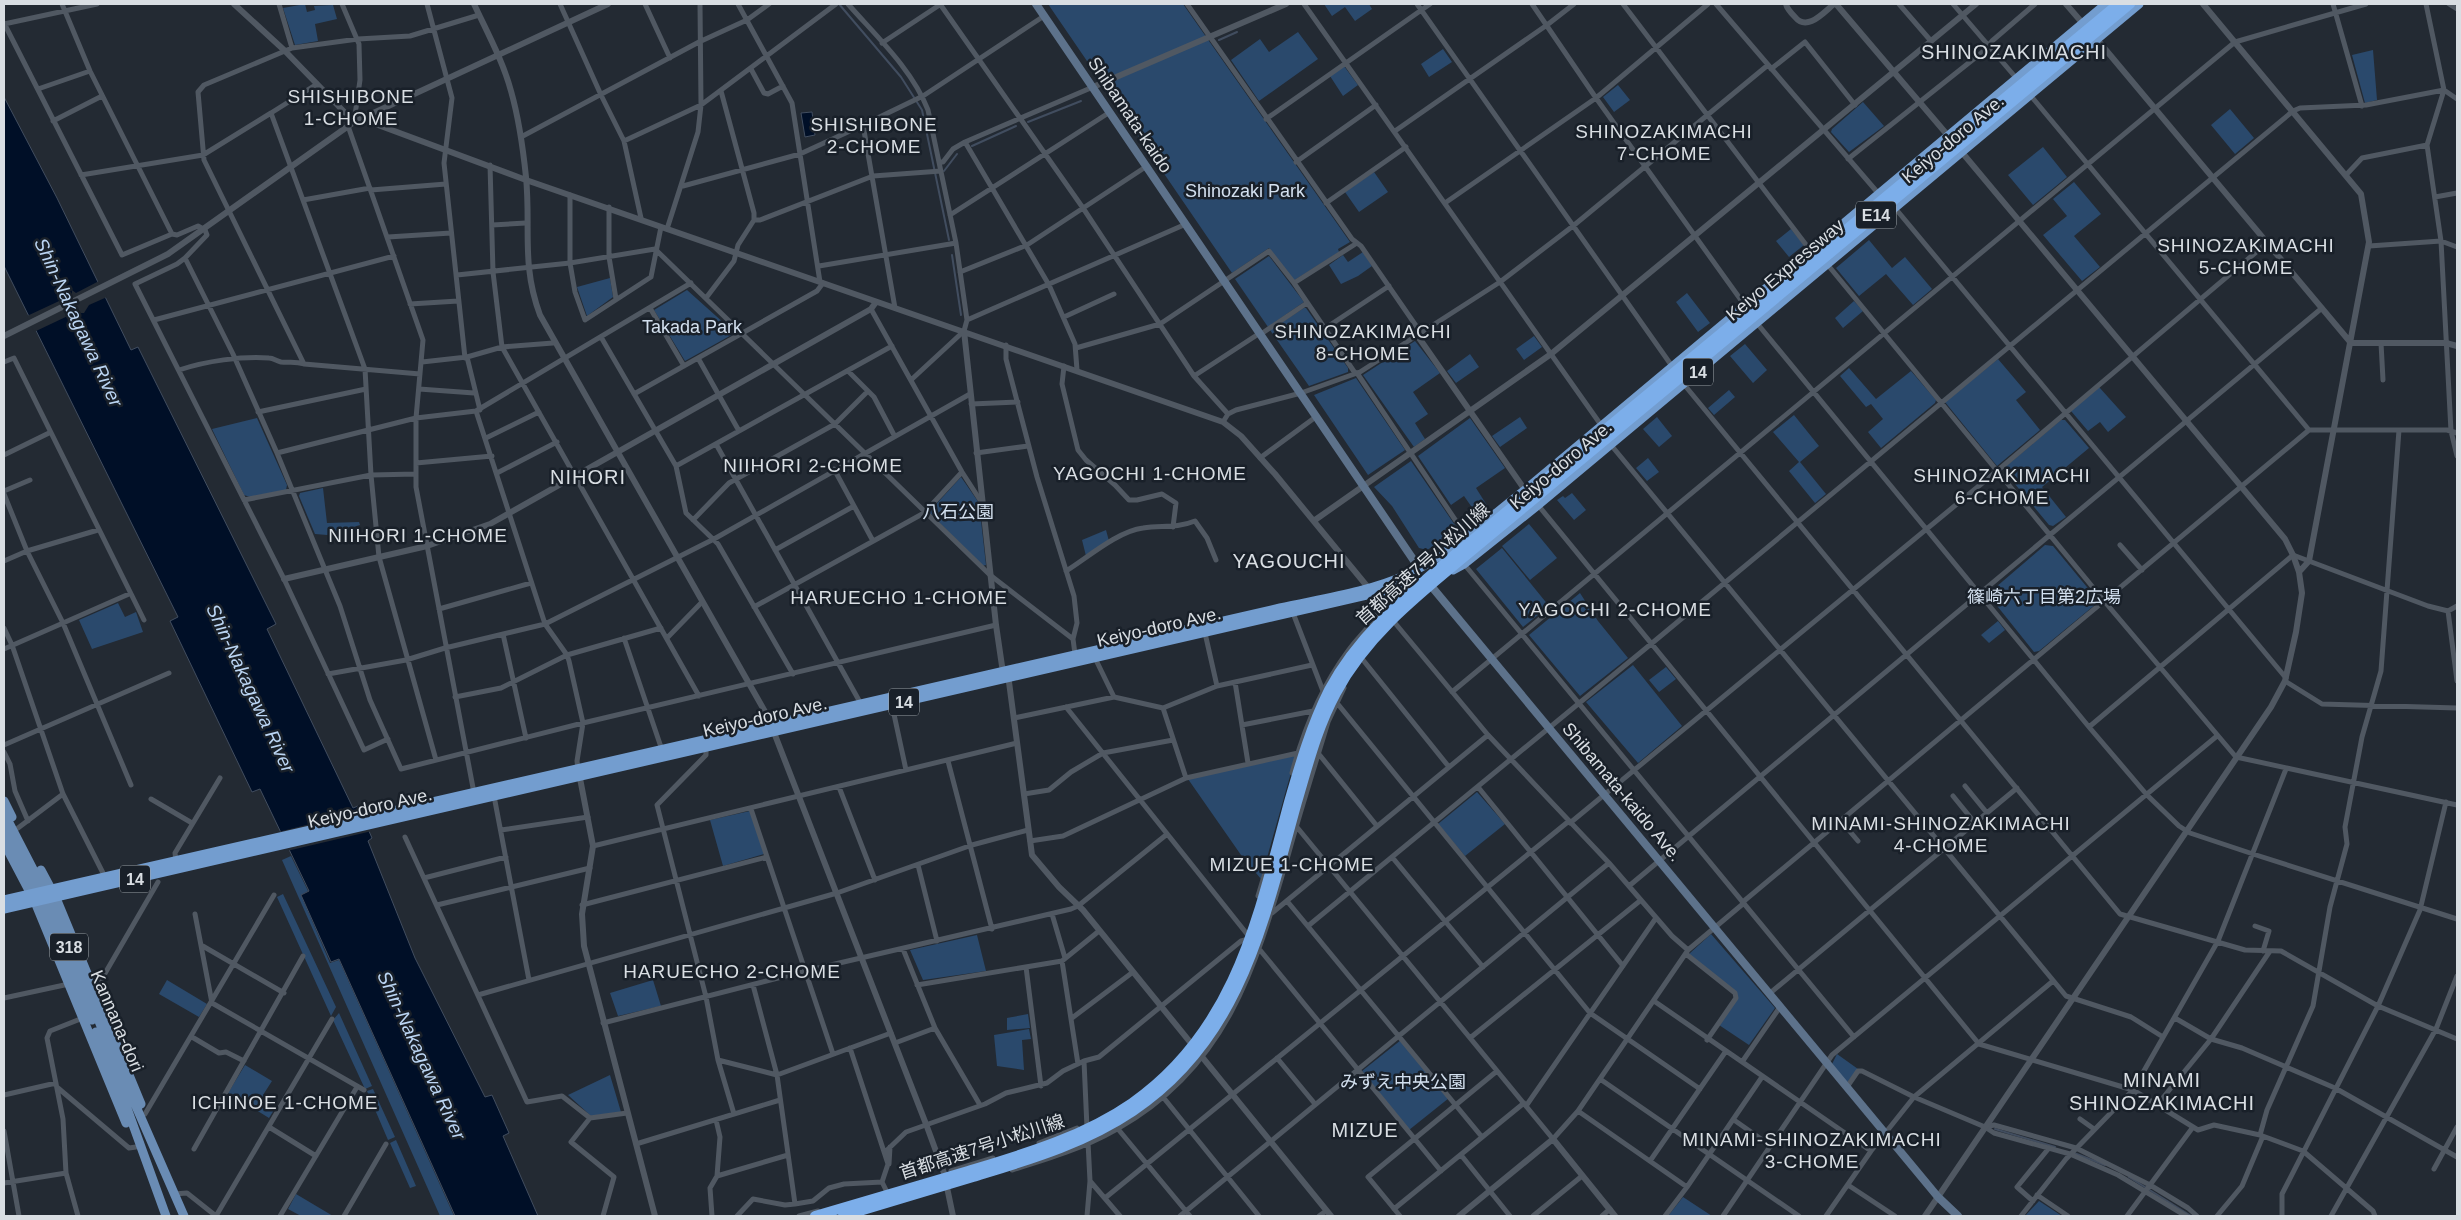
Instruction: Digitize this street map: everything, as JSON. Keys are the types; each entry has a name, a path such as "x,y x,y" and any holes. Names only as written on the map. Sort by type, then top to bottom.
{"highway":[{"name":"Keiyo-doro Ave.","path":"379,819 474,793 706,747 861,704 1006,674 1096,658 1293,613 1371,590 1399,578 1419,568 1466,536 1525,490 2106,4"},
{"name":"Keiyo Expressway","path":"1619,424 2118,4"},
{"name":"Keiyo Expressway","path":"1619,424 2130,4"},
{"name":"Keiyo-doro Ave.","path":"4,909 33,898 54,893 379,819 494,796 662,750 892,705 1076,654 1371,590 1427,581 1464,564 1538,506 2140,4"},
{"name":"首都高速7号小松川線","path":"815,1216 1025,1153 1070,1137 1130,1104 1175,1067 1211,1022 1239,969 1262,900 1303,753 1329,690 1349,658 1374,627 1411,591 1619,424"},
{"name":"首都高速7号小松川線","path":"843,1216 1020,1162 1080,1140 1134,1110 1181,1072 1218,1026 1246,971 1263,924 1318,734 1336,693 1360,656 1406,606 1619,424"},
{"name":"Keiyo-doro Ave.","path":"54,893 105,877 176,861 264,845"},
{"name":"Keiyo-doro Ave.","path":"4,900 33,898"}],"main road":[{"name":"Shibamata-kaido","path":"1036,4 1301,393"},
{"name":"Shibamata-kaido Ave.","path":"1301,393 1427,581 1938,1197"},
{"name":"318","path":"4,802 54,893 145,1114 160,1161"},
{"name":"Kannana-dori","path":"4,813 51,904 122,1085 151,1178 166,1216"},
{"name":"Kannana-dori","path":"4,829 43,903 122,1085 160,1161 184,1216"},
{"path":"4,843 33,898 136,1148 151,1178"},
{"path":"1938,1197 1958,1216"}],"street":[{"path":"62,4 90,71 172,234"},
{"path":"97,4 4,23 122,255 172,234 177,235 198,226 205,230 207,235 203,241 185,258 177,264 135,284 284,579 364,750 388,739"},
{"path":"234,4 284,50 317,84 351,124 371,189 423,340 416,418 418,503 474,793"},
{"path":"279,4 292,48"},
{"path":"342,4 358,39 360,80 351,124"},
{"path":"427,4 452,98 446,148 446,184 466,358 486,438 531,583 545,624 567,655 583,723 577,761 593,846 582,906 582,925 603,1023 655,1216"},
{"path":"474,4 511,90 521,137 526,180 527,269 535,303 553,343 773,729 926,1124 944,1173 953,1216"},
{"path":"560,4 624,141 641,218"},
{"path":"4,336 168,254 205,230 351,124 447,77 608,4"},
{"path":"645,4 670,58"},
{"path":"570,195 570,263 575,292 585,320 651,277 655,250 683,186 698,132 701,105 700,4"},
{"path":"634,394 817,291 822,282 792,104 738,4"},
{"path":"521,137 701,41 747,20 769,4"},
{"path":"624,141 701,105 836,4"},
{"path":"848,4 923,96 928,110 956,244 967,320 964,330 970,394 996,625 1014,718 1028,830 1034,859 1099,931 1328,1213 1319,1216"},
{"path":"882,44 941,4 1083,208 1194,376 1228,414"},
{"path":"1187,4 1296,162 1389,286 1470,412 1525,490"},
{"path":"939,162 943,162 953,149 965,142 1286,4"},
{"path":"1304,4 1395,130 1601,425"},
{"path":"1417,4 1672,366 1683,385 2120,914 2245,950 2281,952 2378,1006 2457,1039"},
{"path":"1266,119 1430,4"},
{"path":"1532,4 1596,98 1696,235 1756,324 2147,795 2186,831 2457,919"},
{"path":"1395,130 1547,25 1574,4"},
{"path":"1623,4 1810,250"},
{"path":"1445,203 1596,98 1708,4"},
{"path":"1716,4 1878,193"},
{"path":"1786,4 1798,21 1803,24 1816,18 1835,4 2020,220 2285,539 2299,572 2302,602 2285,679 2271,707 1925,1216"},
{"path":"1899,4 1931,41"},
{"path":"1953,4 2017,79"},
{"path":"1315,520 1551,354 1623,297 1976,4"},
{"path":"1848,159 1989,45 2035,4"},
{"path":"2066,4 2351,343"},
{"path":"2203,4 2361,194 2369,246 2309,561 2299,572"},
{"path":"2333,4 2362,106"},
{"path":"1452,692 2235,42 2366,4"},
{"path":"2426,4 2444,90 2427,145 2441,241 2451,431 2457,456"},
{"path":"2449,4 2457,9"},
{"path":"304,364 203,155 198,92 204,85 284,50 358,39 410,36 479,15"},
{"path":"683,186 800,154 863,125 923,96 1044,16"},
{"path":"1223,422 1228,414 1236,410 1301,393 1356,373 1500,282 1573,226 1708,114 1805,42 1855,104"},
{"path":"751,69 764,93 768,94 783,86"},
{"path":"38,89 90,71"},
{"path":"81,175 203,155 317,84"},
{"path":"1308,926 1512,760 1579,702 2293,111 2300,108 2362,106 2444,90 2457,99"},
{"path":"706,298 734,262 738,245 754,220 754,213 721,91"},
{"path":"53,122 102,96"},
{"path":"2031,96 2309,430"},
{"path":"1296,162 1376,105"},
{"path":"950,215 1110,112"},
{"path":"271,113 365,369 371,475 379,557 406,660 436,760"},
{"path":"366,116 370,122 446,148 526,180 641,218 664,228 876,302 964,330 1223,422 1241,436 1315,520 1371,590 1377,615 1348,650 1323,691 1314,711 1298,753 1245,940 1216,1006 1190,1043 1156,1078 1135,1095 1087,1124 1031,1146 799,1216"},
{"path":"863,125 895,308"},
{"path":"965,142 1050,285 1076,348 1076,370"},
{"path":"2346,175 2362,158 2427,145"},
{"path":"1326,203 1406,147"},
{"path":"490,165 494,272 502,347 699,696"},
{"path":"960,272 1027,245 1147,166"},
{"path":"754,220 760,220 873,176 941,171"},
{"path":"303,200 371,189 446,184"},
{"path":"2435,197 2457,193"},
{"path":"609,207 610,257 616,299"},
{"path":"1895,208 2285,679 2322,704 2457,708"},
{"path":"492,225 526,223"},
{"path":"967,320 1186,224"},
{"path":"388,237 451,233"},
{"path":"2369,246 2441,241 2457,247"},
{"path":"1105,1198 1706,711 1997,471 2132,355 2267,243"},
{"path":"819,266 956,244"},
{"path":"1294,283 1358,244"},
{"path":"457,275 527,269 655,250"},
{"path":"655,250 990,575 1073,640"},
{"path":"1076,348 1160,324 1269,252 1294,283 1466,536"},
{"path":"154,320 394,256"},
{"path":"185,258 235,360 277,453 340,606 370,700 401,769 583,723 996,625"},
{"path":"1827,264 2104,602 2236,757 2457,804"},
{"path":"277,453 416,418 478,410 691,283"},
{"path":"1324,329 1389,286"},
{"path":"1064,317 1114,294"},
{"path":"410,304 458,301"},
{"path":"284,579 427,546 469,533 510,513 774,365 870,309 876,302"},
{"path":"1194,376 1307,303"},
{"path":"650,308 684,366"},
{"path":"1629,886 2322,308"},
{"path":"870,309 962,472 982,503"},
{"path":"911,380 964,330"},
{"path":"601,337 676,466 686,513 714,539 793,674"},
{"path":"2351,343 2446,342 2457,346"},
{"path":"422,362 466,358 502,347 553,343"},
{"path":"2381,343 2382,380"},
{"path":"1006,345 1006,360 1028,446 1066,571 1076,611 1073,640 1076,654"},
{"path":"676,466 892,346"},
{"path":"4,362 14,358 49,433 129,594 144,620"},
{"path":"179,370 192,366 235,360 271,358 281,362 296,361 304,364 420,374"},
{"path":"698,358 739,431"},
{"path":"1064,366 1062,384 1078,450 1128,500 1137,500 1162,494 1176,503 1173,527"},
{"path":"848,371 874,396 894,435"},
{"path":"419,388 474,393"},
{"path":"258,412 366,389"},
{"path":"693,520 729,483 835,424 868,391"},
{"path":"328,674 406,660 445,648 545,624 714,539 894,435 970,394"},
{"path":"971,404 1018,402"},
{"path":"486,438 539,412"},
{"path":"1260,458 1317,416"},
{"path":"1459,1216 1553,1139 1578,1111 1687,952 1815,842 2309,430 2451,431 2457,433"},
{"path":"2217,1216 2242,1186 2262,1135 2267,1110 2313,1006 2336,881 2347,844 2345,827 2362,737 2381,671 2399,430"},
{"path":"4,454 49,433"},
{"path":"497,473 557,442"},
{"path":"716,444 861,704"},
{"path":"1611,445 2053,982 2071,999 2131,1017 2163,1037"},
{"path":"976,453 1028,446"},
{"path":"416,463 492,456"},
{"path":"834,469 873,541"},
{"path":"754,607 924,513 962,472"},
{"path":"244,500 371,475 416,474"},
{"path":"30,480 4,493 27,552 63,623 131,785"},
{"path":"775,550 854,506"},
{"path":"1538,506 1979,1044 2133,1090 2198,1130 2214,1125 2262,1135 2304,1151 2374,1211 2376,1216"},
{"path":"1066,571 1117,538 1142,528 1173,527 1196,521 1208,538 1216,560"},
{"path":"4,561 98,530"},
{"path":"2120,544 2142,570"},
{"path":"2293,555 2428,606 2448,610 2457,606"},
{"path":"2089,727 2293,555"},
{"path":"1464,564 1523,632 1854,1037"},
{"path":"859,1216 948,1190 1088,1144 1118,1129 1163,1097 1202,1058 1242,995 1260,950 1328,722 1337,703 1363,660 1415,603 1427,581"},
{"path":"439,609 531,583"},
{"path":"4,649 129,594"},
{"path":"667,638 702,602"},
{"path":"2448,610 2457,681"},
{"path":"1293,613 1323,691"},
{"path":"1395,623 1488,735 1609,863 1687,952 1735,993 1736,998 1707,1040"},
{"path":"4,628 12,645 63,794 105,877"},
{"path":"455,697 501,688 567,655 661,628"},
{"path":"1205,633 1217,686"},
{"path":"503,634 526,738"},
{"path":"624,638 662,750"},
{"path":"1096,658 1114,697"},
{"path":"1363,660 1449,767"},
{"path":"1014,718 1114,697 1163,708 1217,686 1312,665"},
{"path":"4,744 169,673"},
{"path":"1234,682 1248,763"},
{"path":"1337,703 1590,1013 1700,1089"},
{"path":"892,705 906,770"},
{"path":"1066,707 1166,835 1247,934"},
{"path":"1163,708 1186,778"},
{"path":"1242,725 1314,711"},
{"path":"1271,913 1488,735"},
{"path":"1722,1216 1832,1055 2217,736"},
{"path":"1024,794 1049,790 1071,772 1103,752 1173,740"},
{"path":"593,846 1017,743"},
{"path":"706,747 706,756 657,805 706,997 718,1060 734,1114"},
{"path":"4,752 10,764 15,792 28,821"},
{"path":"1030,840 1063,836 1186,778 1298,753"},
{"path":"1318,754 1377,826"},
{"path":"948,761 972,845 992,928"},
{"path":"2021,1216 2070,1154 2133,1090 2218,941 2286,768"},
{"path":"176,861 175,853 220,778"},
{"path":"1965,786 1987,813"},
{"path":"839,787 875,880"},
{"path":"1478,787 1623,966"},
{"path":"1770,994 2017,788"},
{"path":"18,828 34,818 47,804 63,794"},
{"path":"494,796 529,980"},
{"path":"1953,796 1976,823"},
{"path":"151,799 192,823"},
{"path":"2282,1216 2282,1194 2378,1006 2421,907 2446,802"},
{"path":"751,809 833,1054"},
{"path":"501,830 588,817"},
{"path":"1841,821 1858,841"},
{"path":"1296,826 1615,1216"},
{"path":"478,995 837,894 972,845 1028,830"},
{"path":"603,1023 805,971 1052,914 1078,906 1166,835"},
{"path":"405,837 527,1102 562,1096 590,1118"},
{"path":"424,878 506,857"},
{"path":"582,906 767,857"},
{"path":"1392,857 1483,968"},
{"path":"1180,1216 1188,1214 1228,1177 1315,1104 1609,863"},
{"path":"918,864 937,941"},
{"path":"437,905 590,868"},
{"path":"93,987 100,982 158,882"},
{"path":"145,1114 235,965 274,895"},
{"path":"1287,900 1482,1137"},
{"path":"1470,1038 1641,900"},
{"path":"195,914 212,1003"},
{"path":"1052,914 1063,960 1078,1064"},
{"path":"1394,1209 1482,1137 1525,1105 1656,918"},
{"path":"2255,926 2269,931 2263,951"},
{"path":"917,985 1063,960 1099,931"},
{"path":"885,1152 906,1132 1002,1097 1006,1093 1040,1086 1084,1061 1099,1057 1240,941 1245,940"},
{"path":"201,945 284,993"},
{"path":"903,949 935,1028 980,1105"},
{"path":"1260,950 1441,1171"},
{"path":"2157,1105 2211,1039 2270,951"},
{"path":"194,1149 304,956"},
{"path":"1026,967 1040,1086"},
{"path":"1072,1018 1133,972"},
{"path":"2331,1216 2436,1030 2457,976"},
{"path":"1826,1216 1870,1151 1914,1098 2053,982"},
{"path":"4,998 69,984"},
{"path":"753,985 777,1074 795,1204"},
{"path":"1654,1001 1707,1040 1726,1051 1870,1151"},
{"path":"212,1003 364,1090"},
{"path":"1742,1062 1780,1007"},
{"path":"78,1216 66,1172 63,1119 47,1034 83,1018"},
{"path":"2175,1018 2211,1039 2242,1048 2335,1088 2457,1157"},
{"path":"174,1194 187,1193 216,1216 332,1019"},
{"path":"895,1043 935,1028"},
{"path":"718,1060 777,1074 891,1033"},
{"path":"192,1036 220,1053 226,1052 244,1061"},
{"path":"850,1048 888,1164"},
{"path":"1650,1161 1726,1051"},
{"path":"1277,1058 1315,1104"},
{"path":"1084,1061 1090,1181 1087,1216"},
{"path":"1400,1216 1368,1177 1497,1071"},
{"path":"1847,1087 1858,1071 1862,1071 1914,1098 1985,1127 1994,1133 2070,1154 2146,1191 2186,1216"},
{"path":"1665,1216 1688,1187 1762,1077"},
{"path":"1600,1079 1798,1216"},
{"path":"4,1095 57,1085"},
{"path":"57,1085 129,1148 136,1148"},
{"path":"280,1216 357,1086"},
{"path":"1163,1097 1259,1216"},
{"path":"636,1144 780,1100"},
{"path":"1578,1111 1688,1187"},
{"path":"603,1216 614,1177 571,1142 590,1118 627,1113"},
{"path":"2080,1119 2094,1129"},
{"path":"712,1216 710,1188 717,1176 720,1137 716,1120"},
{"path":"1734,1120 1771,1146"},
{"path":"1985,1127 1994,1125 2076,1148 2150,1185 2182,1204 2197,1216"},
{"path":"269,1127 316,1156"},
{"path":"2127,1216 2193,1127"},
{"path":"2434,1168 2457,1127"},
{"path":"1118,1129 1188,1214"},
{"path":"4,1131 18,1216"},
{"path":"344,1216 386,1144"},
{"path":"886,1190 882,1182 888,1164 890,1147"},
{"path":"2033,1201 2017,1188 2049,1148"},
{"path":"717,1176 788,1155"},
{"path":"1461,1155 1510,1216"},
{"path":"4,1183 66,1172"},
{"path":"1533,1216 1582,1176"},
{"path":"1090,1181 1120,1216"},
{"path":"737,1216 753,1199 785,1205 795,1204 813,1201 829,1188 844,1184 882,1182"},
{"path":"1848,1185 1895,1216"},
{"path":"2037,1195 2068,1216"},
{"path":"1602,1216 1610,1210"}],"green space":[{"path":"305,4 307,12 315,10 314,6 333,5 337,19 315,24 318,41 295,45 283,8"},
{"name":"Shinozaki Park","path":"1048,4 1183,4 1350,242 1338,249 1339,252 1293,281 1269,248 1232,273"},
{"path":"1324,4 1369,4 1372,9 1355,21 1345,7 1332,16"},
{"path":"1298,32 1318,59 1259,101 1231,60 1260,39 1269,52"},
{"path":"1443,49 1452,62 1429,77 1421,64"},
{"path":"2373,50 2377,100 2365,103 2352,55"},
{"path":"1344,66 1358,85 1343,96 1330,76"},
{"path":"1618,85 1630,100 1614,112 1603,97"},
{"path":"1863,102 1884,126 1849,152 1831,132 1832,129"},
{"path":"2230,109 2254,138 2235,154 2211,125"},
{"path":"2043,147 2067,177 2033,205 2008,175"},
{"name":"Shinozaki Park","path":"1374,172 1388,192 1359,212 1345,192"},
{"path":"2074,182 2101,214 2074,236 2100,267 2082,281 2043,235 2067,216 2053,199"},
{"path":"1791,229 1804,245 1789,257 1776,241"},
{"path":"1869,240 1892,268 1905,257 1932,289 1913,305 1886,274 1859,296 1836,268"},
{"path":"1363,252 1372,266 1358,276 1341,284 1329,265 1343,255 1348,262"},
{"path":"1269,256 1304,302 1268,327 1235,279"},
{"path":"610,278 613,297 587,316 577,287"},
{"name":"Takada Park","path":"687,290 735,333 685,361 654,310"},
{"path":"1687,293 1710,323 1698,332 1676,302"},
{"path":"1854,301 1863,311 1843,328 1835,318"},
{"path":"1306,308 1348,368 1348,372 1309,386 1270,330"},
{"path":"1534,336 1542,347 1524,360 1516,349"},
{"path":"1415,341 1440,373 1413,392 1428,414 1415,423 1425,439 1414,447 1363,375"},
{"path":"1745,344 1767,370 1753,383 1730,356"},
{"path":"1470,354 1479,367 1456,383 1447,371"},
{"path":"1998,359 2026,392 2016,400 2040,430 1997,466 1945,402"},
{"path":"1849,368 1876,399 1911,371 1936,400 1935,403 1881,448 1868,432 1883,419 1871,404 1866,407 1840,376"},
{"path":"1356,378 1405,450 1368,475 1314,395"},
{"path":"2099,387 2126,417 2108,432 2100,422 2088,431 2071,411"},
{"path":"1729,390 1735,397 1714,415 1708,408"},
{"path":"1794,415 1819,446 1800,462 1826,494 1815,503 1789,471 1799,462 1773,432"},
{"path":"1520,417 1527,428 1500,447 1492,436"},
{"path":"1657,417 1672,436 1659,447 1643,429"},
{"path":"257,418 287,485 286,490 250,497 244,495 212,429"},
{"path":"1470,418 1505,468 1476,488 1488,507 1478,516 1464,496 1451,505 1418,456"},
{"path":"2061,420 2065,420 2089,448 2042,487 2066,517 2053,526 2049,525 2005,472 2005,467"},
{"path":"1648,458 1659,472 1647,481 1636,468"},
{"path":"1411,461 1459,531 1427,550 1419,548 1392,506 1374,487"},
{"name":"八石公園","path":"961,477 979,503 986,565 982,566 929,512"},
{"path":"323,488 327,523 359,522 360,525 327,535 315,534 299,496 300,493"},
{"path":"1572,493 1586,510 1574,520 1557,500 1563,496 1565,498"},
{"path":"1529,524 1557,558 1530,580 1502,546"},
{"path":"1106,530 1109,541 1086,556 1082,540"},
{"name":"篠崎六丁目第2広場","path":"2045,545 2053,546 2096,598 2096,604 2039,651 2034,652 1990,597 1989,593"},
{"path":"1502,548 1549,606 1523,627 1476,569"},
{"path":"1580,593 1598,621 1628,658 1580,696 1529,635"},
{"path":"118,603 125,617 136,612 143,632 92,649 79,620"},
{"path":"1998,621 2005,630 1989,643 1981,635"},
{"path":"1633,665 1682,726 1638,763 1586,702"},
{"path":"1666,667 1676,679 1659,692 1649,680"},
{"path":"1296,755 1261,879 1241,855 1188,779"},
{"path":"1477,792 1505,824 1465,856 1438,824"},
{"path":"750,811 764,854 723,866 710,820"},
{"path":"291,856 308,891 301,895 330,963 339,960 454,1216 440,1216 282,860"},
{"path":"283,894 336,1007 331,1016 277,897"},
{"path":"1711,934 1775,1008 1749,1045 1719,1025 1738,998 1689,954"},
{"path":"977,935 986,971 923,980 910,950"},
{"path":"167,980 207,1004 199,1017 159,994"},
{"path":"653,980 661,1006 618,1016 610,993"},
{"path":"339,1013 372,1086 365,1089 333,1020"},
{"path":"1028,1014 1030,1028 1007,1030 1007,1018"},
{"path":"1029,1029 1031,1039 1022,1040 1024,1070 997,1066 994,1035"},
{"name":"みずえ中央公園","path":"1401,1040 1449,1098 1409,1130 1362,1071"},
{"path":"1837,1054 1858,1069 1847,1083 1832,1064"},
{"path":"245,1065 272,1081 263,1095 277,1105 269,1118 228,1093"},
{"path":"610,1075 621,1112 591,1116 568,1095"},
{"path":"373,1089 395,1137 388,1140 367,1091"},
{"path":"396,1140 416,1186 410,1188 390,1143"},
{"path":"296,1194 333,1216 301,1216 288,1209"},
{"path":"1683,1197 1712,1216 1668,1216"},
{"path":"2039,1201 2062,1216 2025,1216"}],"water":[{"name":"Shin-Nakagawa River","path":"4,97 57,198 131,350 138,347 276,624 267,629 353,808 358,806 372,838 368,841 415,958 485,1097 492,1095 509,1133 503,1136 538,1216 455,1216 339,959 331,962 301,895 309,891 260,789 252,792 170,621 178,617 4,266"},
{"path":"812,112 815,135 805,137 801,113"}],"pier":[{"path":"99,281 107,297 89,305 84,313 74,313 34,332 27,316 72,295 72,290 76,293"},
{"path":"363,811 372,831 287,851 278,832"}],"waterway":[{"path":"839,4 901,77 922,110 949,240"},
{"path":"1219,40 1237,32"},
{"path":"1028,122 1081,101"},
{"path":"972,146 1016,126"},
{"path":"944,171 957,154"},
{"path":"952,255 961,315"},
{"path":"1995,1129 2055,1147"},
{"path":"2074,1153 2105,1165"},
{"path":"2129,1177 2191,1216"}],"district":[{"name":"SHINOZAKIMACHI","path":"2014,52"},
{"name":"SHISHIBONE 1-CHOME","path":"351,107"},
{"name":"SHISHIBONE 2-CHOME","path":"874,135"},
{"name":"SHINOZAKIMACHI 7-CHOME","path":"1664,142"},
{"name":"SHINOZAKIMACHI 5-CHOME","path":"2246,256"},
{"name":"SHINOZAKIMACHI 8-CHOME","path":"1363,342"},
{"name":"NIIHORI 2-CHOME","path":"813,465"},
{"name":"YAGOCHI 1-CHOME","path":"1150,473"},
{"name":"NIHORI","path":"588,477"},
{"name":"SHINOZAKIMACHI 6-CHOME","path":"2002,486"},
{"name":"NIIHORI 1-CHOME","path":"418,535"},
{"name":"YAGOUCHI","path":"1289,561"},
{"name":"HARUECHO 1-CHOME","path":"899,597"},
{"name":"YAGOCHI 2-CHOME","path":"1615,609"},
{"name":"MINAMI-SHINOZAKIMACHI 4-CHOME","path":"1941,834"},
{"name":"MIZUE 1-CHOME","path":"1292,864"},
{"name":"HARUECHO 2-CHOME","path":"732,971"},
{"name":"MINAMI SHINOZAKIMACHI","path":"2162,1092"},
{"name":"ICHINOE 1-CHOME","path":"285,1102"},
{"name":"MIZUE","path":"1365,1130"},
{"name":"MINAMI-SHINOZAKIMACHI 3-CHOME","path":"1812,1150"}]}
